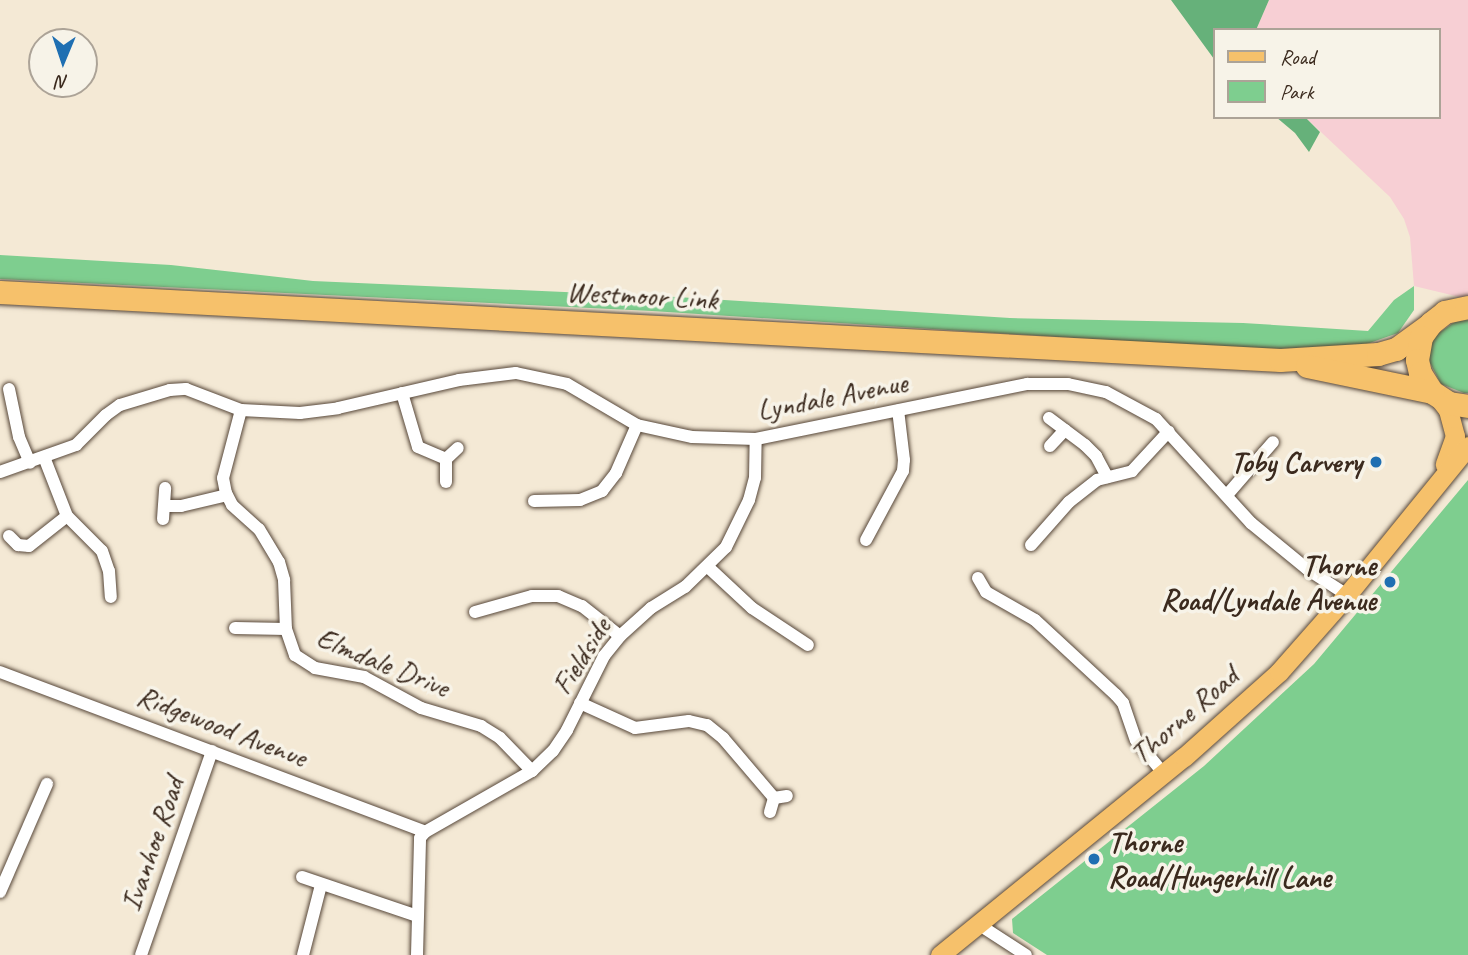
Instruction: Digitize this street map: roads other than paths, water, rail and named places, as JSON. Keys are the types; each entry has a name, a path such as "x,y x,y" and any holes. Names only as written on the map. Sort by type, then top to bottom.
{"highway":[{"name":"Westmoor Link","path":"0,292 1280,360 1378,354 1396,349 1445,312 1468,307"},
{"path":"1428,326 1418,347 1417,360 1420,373 1435,394"},
{"name":"Westmoor Link","path":"1280,360 1435,394 1449,403 1468,406"}],"main road":[{"path":"1434,487 1454,447 1455,436 1448,410 1435,394"},
{"path":"1434,487 1468,446"},
{"name":"Thorne Road","path":"940,955 1164,774 1279,672 1347,595 1434,487"}],"street":[{"name":"Lyndale Avenue","path":"0,472 76,445 120,405 170,390 186,390 241,410 300,413 338,408 495,373 538,375 567,384 637,425 692,437 756,439 1027,384 1068,384 1122,400 1156,419 1271,540 1347,595"},
{"path":"9,389 19,437 30,463"},
{"path":"402,393 418,447 446,459"},
{"path":"164,506 181,506 227,495 223,478 241,410"},
{"path":"866,540 903,471 898,410"},
{"path":"1049,418 1096,456 1107,477"},
{"path":"534,501 580,500 602,491 616,473 637,425"},
{"path":"1050,446 1065,430"},
{"path":"1031,545 1069,502 1097,480 1123,475 1139,465 1169,431"},
{"name":"Fieldside","path":"425,832 532,771 553,751 604,656 620,636 634,621 685,587 726,547 749,500 755,478 756,439"},
{"path":"1227,495 1273,442"},
{"path":"446,482 446,459 458,448"},
{"path":"44,457 67,516 102,551 109,571 111,597"},
{"path":"163,519 165,488"},
{"name":"Elmdale Drive","path":"227,495 232,505 259,529 279,562 284,580 289,644 303,662 327,671 364,677 421,708 481,726 500,738 532,771"},
{"path":"9,536 18,545 29,546 67,516"},
{"path":"708,566 752,608 808,645"},
{"path":"978,578 986,592 1035,620 1116,695 1123,703 1136,740 1164,774"},
{"path":"475,612 532,596 558,596 582,606 620,636"},
{"path":"235,628 286,628"},
{"name":"Ridgewood Avenue","path":"0,672 425,832"},
{"path":"580,703 635,728 689,721 707,725 780,797 770,812"},
{"name":"Ivanhoe Road","path":"141,955 212,751"},
{"path":"0,892 47,784"},
{"path":"417,955 417,847 425,832"},
{"path":"302,877 417,916"},
{"path":"303,955 321,885"},
{"path":"978,924 1026,955"}],"place":[{"name":"Toby Carvery","path":"1376,462"},
{"name":"Thorne Road/Lyndale Avenue","path":"1390,582"},
{"name":"Thorne Road/Hungerhill Lane","path":"1094,859"}]}
